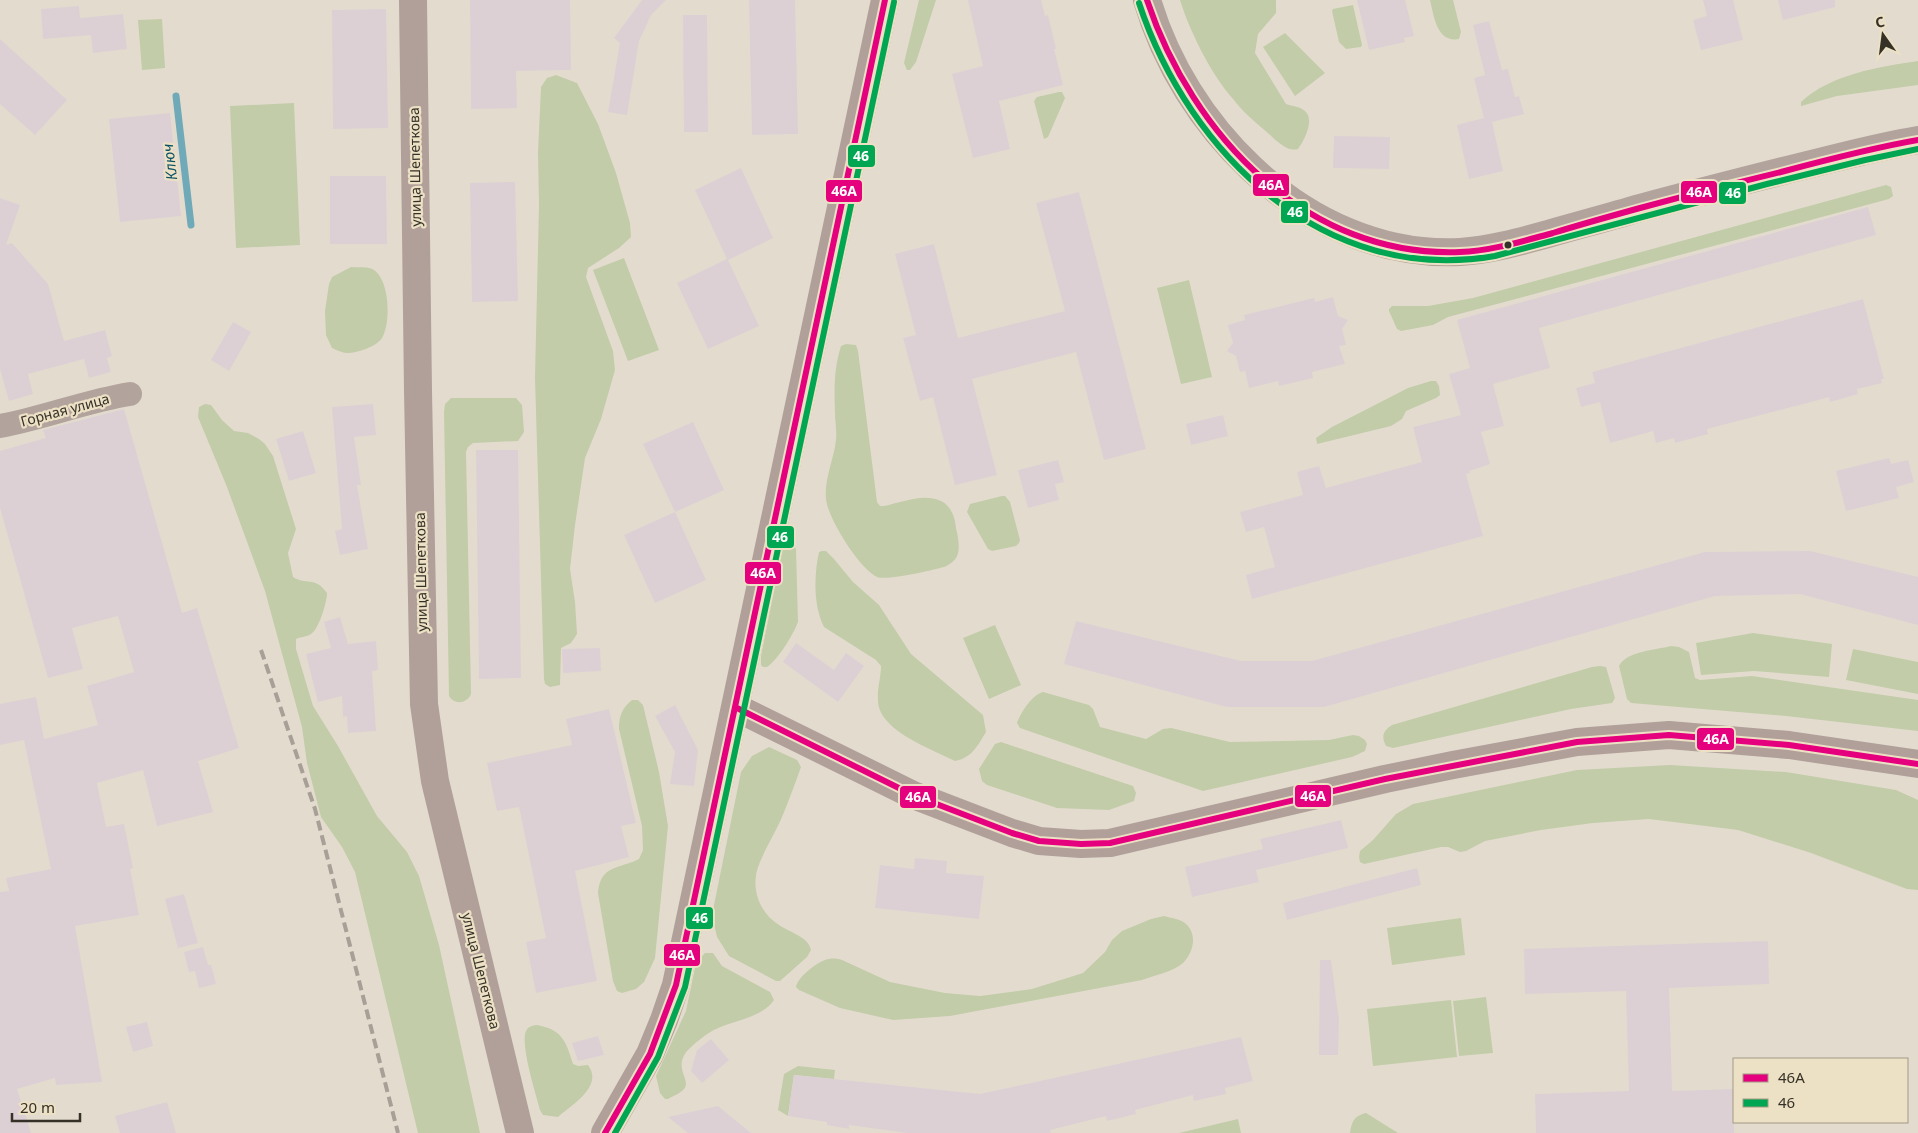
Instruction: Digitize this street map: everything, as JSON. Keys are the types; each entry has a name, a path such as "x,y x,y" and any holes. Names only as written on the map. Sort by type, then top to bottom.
{"main road":[{"name":"улица Шепеткова","path":"413,0 418,400 425,720 435,781 520,1133"},
{"path":"605,1133 650,1054 676,985 885,0"},
{"path":"735,707 922,798 1012,833 1038,841 1081,844 1110,843 1385,779 1577,742 1669,735 1789,745 1918,764"}],"street":[{"path":"1147,0 1165,47 1187,88 1208,122 1230,149 1266,183 1311,213 1348,234 1395,247 1459,252 1506,245 1727,185 1918,140"},
{"name":"Горная улица","path":"0,426 26,422 115,396 130,394"}],"green space":[{"path":"919,0 936,0 916,62 910,70 907,70 904,63"},
{"path":"1180,0 1276,0 1276,13 1258,34 1255,53 1286,104 1301,108 1308,115 1308,130 1298,149 1290,149 1279,143 1245,113 1225,89 1202,52"},
{"path":"1430,0 1453,0 1461,32 1459,39 1446,37 1441,33 1435,21"},
{"path":"1353,5 1362,45 1361,47 1346,49 1339,42 1332,11 1333,9"},
{"path":"162,19 165,68 142,70 138,20"},
{"path":"1285,33 1325,73 1295,96 1263,47"},
{"path":"1918,61 1918,85 1837,96 1801,106 1801,102 1813,92 1841,78 1872,69"},
{"path":"556,75 577,83 598,124 616,173 630,223 631,237 619,248 588,268 586,277 613,351 615,370 601,419 585,458 575,525 570,569 577,634 571,643 561,648 560,685 550,687 545,684 544,679 535,378 539,205 538,153 541,87 547,78"},
{"path":"1062,92 1065,98 1048,137 1044,139 1034,101 1037,97"},
{"path":"294,103 300,245 236,248 230,106"},
{"path":"1886,185 1891,187 1893,196 1889,199 1448,317 1433,325 1401,331 1397,329 1389,311 1392,306 1428,306 1473,298"},
{"path":"624,258 659,350 628,361 593,270"},
{"path":"351,267 372,269 379,275 386,292 388,313 385,331 379,341 366,349 347,353 332,348 326,335 325,311 329,284 332,277"},
{"path":"1189,280 1212,377 1181,384 1157,288"},
{"path":"846,344 856,345 858,351 877,502 880,506 884,506 914,499 929,498 946,504 954,517 959,548 956,558 946,566 920,573 883,578 877,577 853,554 832,518 828,508 826,492 836,440 836,371 841,346"},
{"path":"1436,381 1439,386 1440,395 1406,411 1402,419 1391,426 1317,444 1316,438 1332,427 1408,388"},
{"path":"451,398 516,398 522,405 524,432 518,441 473,443 466,452 471,694 467,700 460,702 454,701 449,696 444,412 445,404"},
{"path":"205,404 211,405 222,420 234,431 248,433 259,439 273,456 296,529 288,553 293,577 302,581 314,582 327,593 324,609 317,627 309,635 296,639 296,649 313,706 377,816 407,852 419,876 439,945 480,1133 418,1133 355,872 342,847 321,817 307,763 302,727 265,591 227,487 198,417 199,407"},
{"path":"1005,496 1010,502 1020,540 1016,546 992,551 988,549 967,512 970,504"},
{"path":"790,541 796,549 798,622 780,653 771,664 763,667 761,665 761,656 783,545 785,542"},
{"path":"826,551 853,582 879,605 911,654 983,715 986,732 974,750 966,757 955,761 908,738 887,721 881,712 878,701 881,666 876,660 824,627 820,618 816,600 815,580 819,552"},
{"path":"995,625 1021,685 989,699 963,638"},
{"path":"1753,633 1832,644 1829,677 1754,671 1701,675 1696,643"},
{"path":"1671,646 1679,647 1689,652 1695,678 1700,680 1752,676 1918,700 1918,731 1786,716 1631,703 1627,699 1619,666 1628,657 1635,654"},
{"path":"1853,649 1918,662 1918,694 1846,680"},
{"path":"1600,666 1606,667 1615,698 1612,703 1571,709 1393,748 1386,746 1384,742 1384,734 1392,725"},
{"path":"1043,692 1089,705 1093,709 1100,727 1146,739 1163,729 1171,728 1230,742 1329,740 1353,735 1359,736 1367,744 1365,751 1352,757 1203,791 1020,728 1017,723 1024,709 1031,700"},
{"path":"632,700 638,700 643,705 659,772 668,826 655,958 644,982 636,989 622,993 617,991 613,981 598,893 602,877 612,869 639,859 643,850 642,826 619,729 622,713"},
{"path":"1001,742 1133,786 1136,793 1134,801 1109,810 1057,808 987,785 982,781 979,769 995,744"},
{"path":"769,747 797,760 801,767 782,817 757,870 756,891 760,904 768,916 779,925 803,938 811,950 807,957 780,981 776,981 729,956 717,937 712,915 741,772 752,756"},
{"path":"1670,765 1786,772 1896,790 1918,800 1918,890 1907,889 1811,853 1738,830 1649,819 1593,823 1541,830 1485,841 1466,851 1460,852 1448,847 1441,847 1364,864 1360,862 1360,851 1373,840 1396,814 1413,804 1577,770"},
{"path":"1164,916 1181,921 1190,928 1193,939 1192,949 1179,966 1142,980 950,1016 893,1020 840,1008 796,987 803,975 812,967 825,960 834,958 890,982 945,993 980,996 1032,989 1083,973 1105,952 1112,940 1122,931 1151,919"},
{"path":"1461,918 1465,955 1392,965 1387,928"},
{"path":"705,953 713,953 722,966 770,992 774,1000 769,1006 755,1015 716,1029 694,1044 684,1056 682,1062 686,1082 684,1089 665,1099 660,1093 656,1076 686,1011 696,963"},
{"path":"1486,997 1493,1053 1459,1056 1453,1001"},
{"path":"1451,1000 1457,1057 1373,1066 1367,1009"},
{"path":"536,1025 552,1030 562,1037 573,1064 578,1066 588,1065 592,1073 589,1088 578,1101 558,1117 543,1115 529,1070 525,1047 526,1031 531,1026"},
{"path":"798,1066 835,1070 834,1079 794,1075 788,1116 778,1110 784,1074"},
{"path":"1366,1113 1398,1133 1350,1133 1354,1120"},
{"path":"1238,1119 1241,1133 1179,1133"}],"building":[{"path":"470,0 570,0 571,70 516,71 517,108 471,109"},
{"path":"642,0 666,0 651,15 639,41 627,115 608,112 620,43 614,38"},
{"path":"749,0 795,0 798,134 752,135"},
{"path":"968,0 1041,0 1045,16 1048,15 1063,85 999,101 1010,149 973,158 952,74 983,66"},
{"path":"1357,0 1405,0 1414,36 1404,38 1405,42 1369,50"},
{"path":"1703,0 1733,0 1743,40 1701,50 1693,20 1707,16"},
{"path":"1778,0 1835,0 1835,7 1783,20"},
{"path":"79,6 80,18 123,14 127,49 93,53 91,35 43,39 41,9"},
{"path":"386,9 388,128 333,129 332,10"},
{"path":"683,15 707,15 708,132 684,132"},
{"path":"1489,21 1502,70 1508,69 1515,97 1519,96 1524,114 1492,122 1503,171 1469,179 1457,125 1484,118 1474,78 1485,75 1473,25"},
{"path":"0,39 67,100 35,135 0,104"},
{"path":"170,113 181,216 120,222 109,119"},
{"path":"1334,136 1390,137 1389,169 1333,168"},
{"path":"741,168 773,238 728,260 759,326 708,349 677,283 727,259 695,190"},
{"path":"330,176 386,176 387,244 330,244"},
{"path":"515,182 518,301 472,302 470,183"},
{"path":"1079,192 1146,449 1104,460 1076,352 972,379 997,475 955,485 933,397 920,401 903,338 916,335 895,254 934,244 958,338 1065,311 1036,203"},
{"path":"0,198 20,205 6,245 12,243 48,284 64,341 105,330 112,356 107,358 111,372 89,378 84,359 28,374 33,394 9,401 0,369"},
{"path":"1868,207 1876,235 1539,328 1550,368 1493,384 1504,426 1481,432 1490,464 1469,471 1470,473 1466,474 1483,536 1252,599 1246,575 1275,567 1264,527 1246,532 1240,512 1303,495 1297,472 1319,466 1326,488 1422,462 1413,427 1461,415 1449,374 1470,368 1457,320"},
{"path":"1333,297 1338,316 1348,320 1342,329 1346,345 1339,346 1345,364 1312,372 1313,378 1279,386 1278,381 1249,388 1245,371 1240,372 1236,356 1227,351 1233,343 1228,325 1245,320 1244,315 1314,298 1315,302"},
{"path":"1863,299 1884,379 1881,379 1882,383 1857,389 1858,394 1830,402 1829,397 1707,429 1708,434 1675,443 1674,438 1656,443 1653,431 1610,443 1600,402 1581,407 1576,388 1595,383 1592,372"},
{"path":"233,322 251,332 229,371 211,360"},
{"path":"373,404 376,435 354,437 361,485 357,485 368,549 340,555 335,531 342,529 332,407"},
{"path":"124,409 182,613 197,608 239,748 198,761 213,812 157,826 143,770 97,783 106,827 124,824 133,868 130,869 139,915 75,926 102,1082 56,1085 55,1078 17,1089 31,1133 0,1133 0,892 9,891 6,878 51,869 24,740 0,745 0,704 36,697 44,739 98,725 87,686 134,672 118,616 72,628 83,669 48,678 0,508 0,451 46,438 43,430"},
{"path":"1223,415 1228,436 1191,445 1186,424"},
{"path":"693,422 724,490 675,512 643,444"},
{"path":"303,431 316,473 289,481 276,439"},
{"path":"476,450 518,450 521,678 479,679"},
{"path":"1889,458 1891,464 1908,460 1914,482 1896,487 1899,498 1846,511 1836,471"},
{"path":"1058,460 1064,482 1055,484 1059,500 1028,508 1018,470"},
{"path":"675,512 706,580 655,603 624,535"},
{"path":"1810,551 1918,577 1918,625 1800,594 1715,596 1324,707 1227,707 1064,664 1076,621 1241,661 1312,661 1705,552"},
{"path":"340,617 348,644 376,641 378,670 372,671 376,731 348,733 347,716 343,717 342,696 318,702 306,654 331,648 324,622"},
{"path":"796,643 834,670 846,653 864,666 838,702 783,662"},
{"path":"600,648 601,671 563,673 562,649"},
{"path":"675,705 698,750 694,786 670,784 675,752 655,716"},
{"path":"609,709 636,823 621,826 629,857 575,871 597,981 536,993 526,942 546,938 519,807 497,811 487,763 572,745 566,719"},
{"path":"1341,820 1348,848 1256,870 1259,882 1192,897 1185,867 1263,849 1260,839"},
{"path":"915,858 947,861 946,873 984,876 979,919 875,908 880,865 914,869"},
{"path":"1417,868 1421,885 1287,920 1283,903"},
{"path":"184,894 198,943 178,948 165,899"},
{"path":"1768,941 1769,984 1669,988 1672,1091 1733,1089 1734,1133 1536,1133 1535,1094 1629,1091 1626,991 1525,994 1524,949"},
{"path":"203,947 208,965 211,965 216,984 199,988 195,971 189,972 184,952"},
{"path":"1320,960 1331,960 1339,1020 1338,1055 1319,1055"},
{"path":"147,1022 153,1046 133,1052 126,1027"},
{"path":"598,1036 604,1055 578,1061 572,1043"},
{"path":"1241,1037 1253,1081 1225,1088 1226,1094 1194,1101 1193,1095 1135,1110 1136,1114 1107,1121 1106,1116 1050,1130 1051,1133 907,1133 849,1125 849,1129 827,1125 827,1122 788,1116 794,1075 980,1094"},
{"path":"711,1039 729,1060 702,1083 691,1071 697,1050"},
{"path":"167,1102 176,1133 120,1133 115,1116"},
{"path":"718,1106 751,1133 688,1133 668,1117"}],"waterway":[{"name":"Ключ","path":"176,96 191,225"}],"railway":[{"path":"261,650 315,809 398,1133"}],"transit line":[{"name":"46А","path":"605,1133 650,1054 676,985 885,0"},
{"name":"46А","path":"1147,0 1167,50 1193,97 1225,141 1263,179 1306,210 1353,234 1404,248 1460,252 1495,248 1710,189 1849,154 1918,140"},
{"name":"46","path":"615,1133 658,1057 685,987 894,2"},
{"name":"46","path":"1139,3 1162,58 1192,110 1229,157 1272,197 1321,229 1375,250 1433,260 1495,256 1767,184 1918,149"},
{"name":"46А","path":"735,707 913,795 1012,833 1039,841 1081,844 1110,843 1385,779 1577,742 1669,735 1789,745 1918,764"}]}
